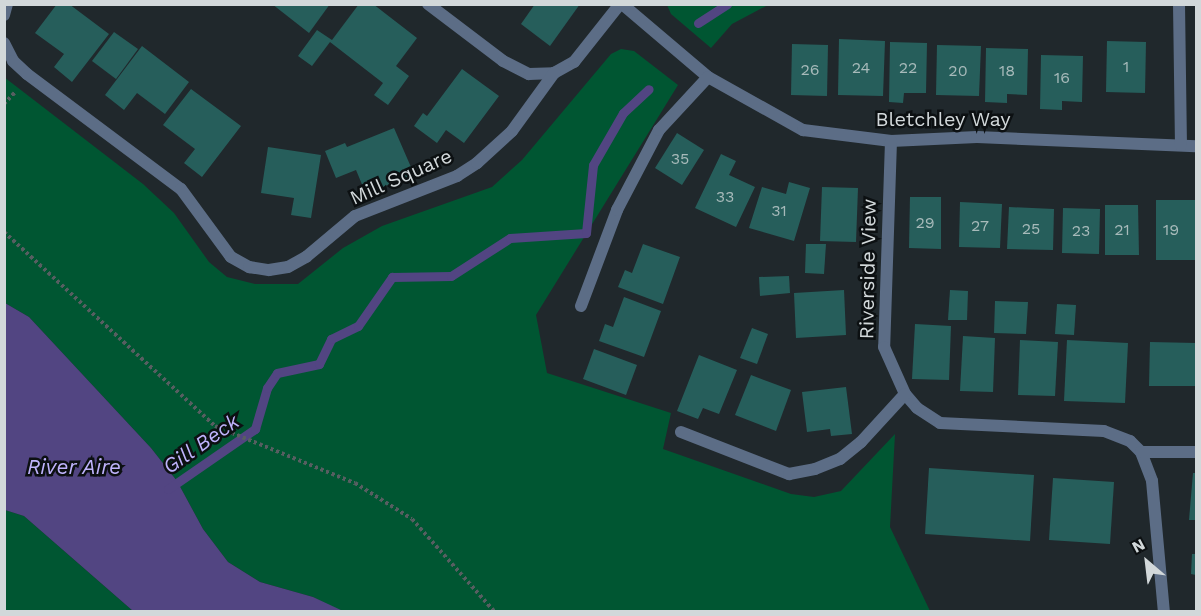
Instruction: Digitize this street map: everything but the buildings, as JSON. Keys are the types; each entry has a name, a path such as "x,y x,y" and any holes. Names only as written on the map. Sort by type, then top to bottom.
{"street":[{"path":"4,15 7,4"},
{"path":"428,4 503,61 529,74 554,73"},
{"name":"Mill Square","path":"4,43 13,61 27,74 181,189 231,257 249,267 268,270 288,267 306,257 355,216 456,176 477,163 512,131 554,73 574,62 621,4"},
{"name":"Bletchley Way","path":"621,4 708,77 803,129 891,141 976,137 1197,146"},
{"path":"1179,4 1180,145"},
{"path":"581,306 617,210 659,130 708,77"},
{"name":"Riverside View","path":"891,141 884,347 905,394 917,408 940,423 1104,431 1130,441 1141,452"},
{"path":"681,432 789,474 840,459 861,442 905,394"},
{"path":"1164,612 1152,481 1141,452 1197,452"}],"path":[{"path":"4,232 215,426 355,483 412,519 495,612"}],"green space":[{"path":"667,5 768,5 732,24 711,48 671,14"},
{"path":"621,49 634,51 678,85 536,315 547,373 671,413 663,449 791,494 814,497 841,491 895,434 890,527 930,611 343,612 313,597 260,582 228,562 203,529 177,481 151,448 29,317 5,303 4,77 143,184 174,213 209,262 227,277 255,284 298,284 343,248 382,226 492,187 522,160 611,54"},
{"path":"5,510 24,516 133,611 5,612"}],"water":[{"name":"River Aire","path":"5,303 29,317 151,448 177,481 203,529 228,562 260,582 313,597 343,611 133,611 24,516 5,510"}],"waterway":[{"name":"Gill Beck","path":"698,23 727,4"},
{"name":"Gill Beck","path":"168,489 255,429 267,388 277,373 319,364 331,339 358,326 392,277 451,276 510,238 586,233 593,165 623,113 649,89"}]}
